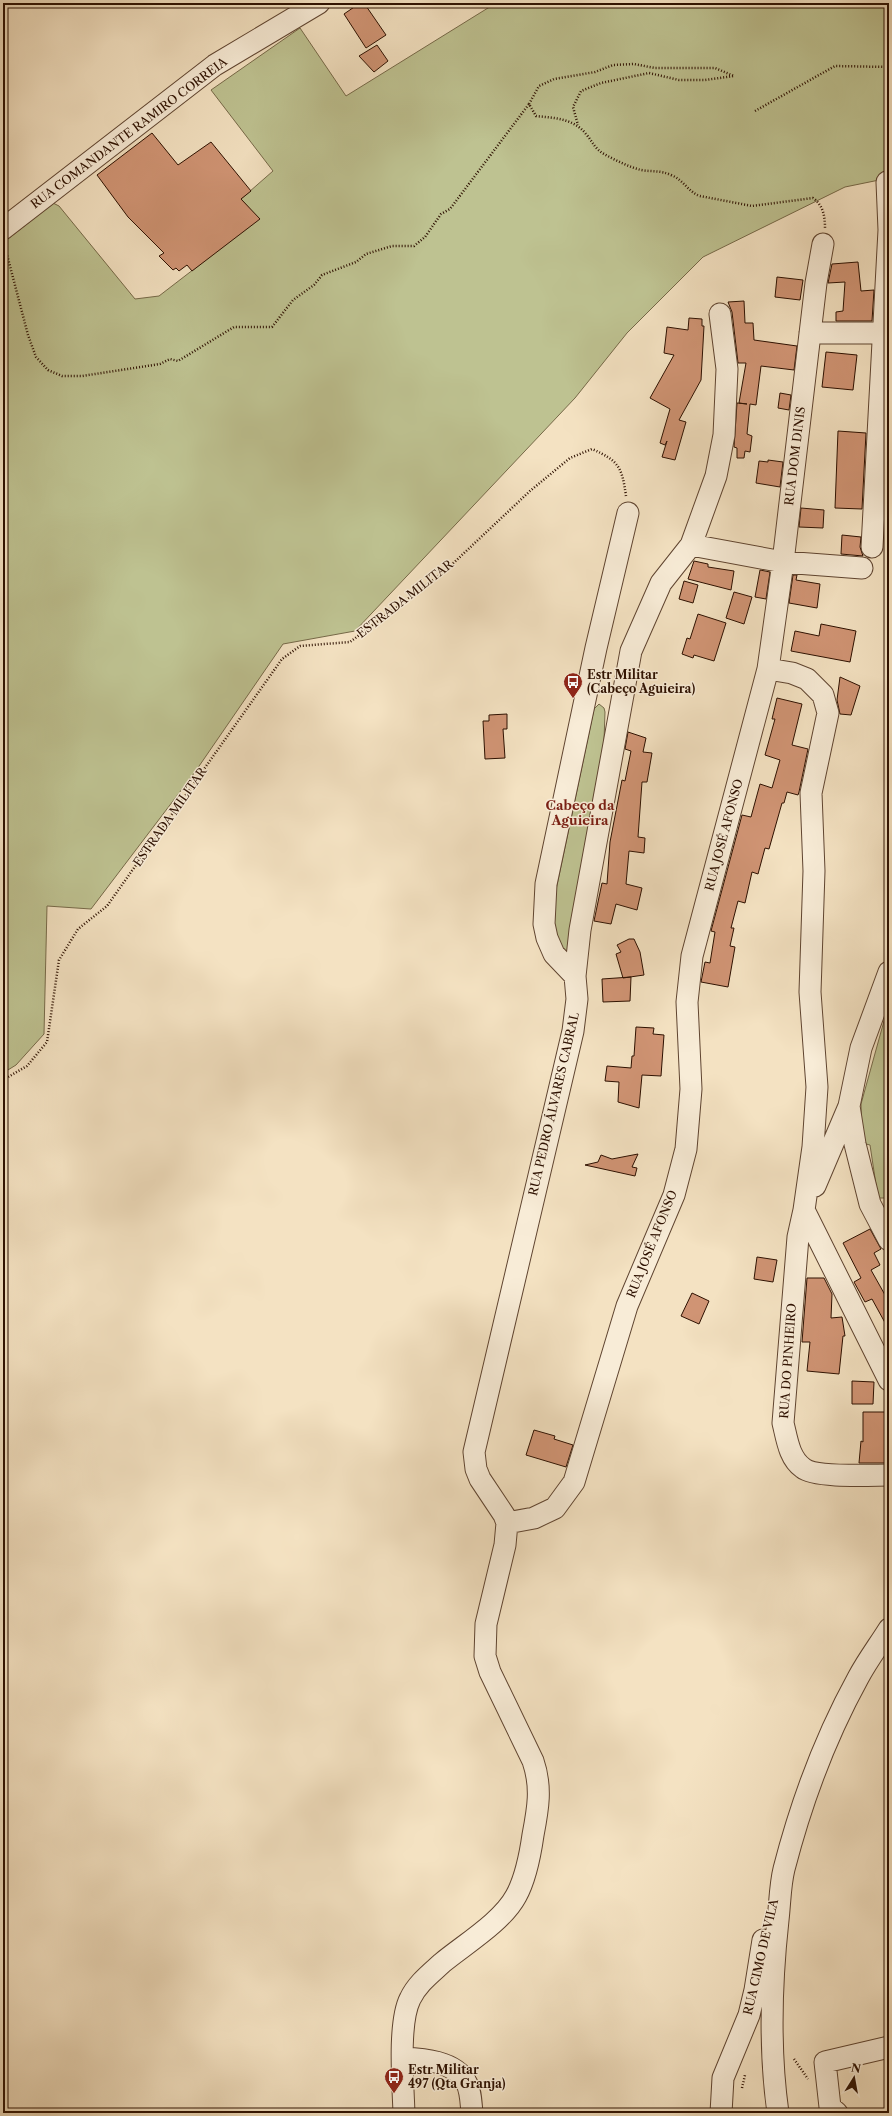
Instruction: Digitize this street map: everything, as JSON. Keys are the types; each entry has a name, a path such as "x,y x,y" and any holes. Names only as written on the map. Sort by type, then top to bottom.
{"street":[{"name":"RUA COMANDANTE RAMIRO CORREIA","path":"3,229 215,65 319,3"},
{"path":"872,546 886,333 889,230 887,182"},
{"name":"RUA DOM DINIS","path":"768,669 783,562 810,333 823,244"},
{"name":"RUA PEDRO ÁLVARES CABRAL","path":"507,1523 504,1515 480,1479 474,1461 474,1452 573,1031 577,999 575,976 580,930 623,685 631,651 660,583 691,545 716,476 724,435 727,370 720,314"},
{"path":"810,333 886,333"},
{"path":"575,976 554,954 547,938 544,924 546,884 589,679 628,513"},
{"path":"691,545 783,562 862,568"},
{"path":"768,669 792,673 807,679 823,695 828,714 811,793 814,871 810,992 811,1027 817,1087 813,1147 804,1210 889,1380"},
{"name":"RUA JOSÉ AFONSO","path":"507,1523 534,1518 555,1508 574,1482 627,1306 674,1195 686,1149 691,1089 687,1002 692,956 768,669"},
{"path":"589,679 623,685"},
{"path":"804,1210 849,1106 861,1048 889,972"},
{"path":"849,1106 855,1144 870,1204 889,1240"},
{"name":"RUA DO PINHEIRO","path":"804,1210 798,1237 783,1423 790,1452 803,1469 821,1474 889,1475"},
{"path":"404,2113 404,2017 411,1997 421,1982 497,1919 510,1906 523,1880 529,1860 540,1798 538,1774 490,1672 485,1656 486,1624 506,1545 507,1523"},
{"path":"778,2113 773,2062 771,2015 772,1982 784,1870 812,1778 834,1726 859,1676 889,1629"},
{"name":"RUA CIMO DE VILA","path":"721,2113 723,2078 749,2014 755,1990 764,1937 778,1883 784,1870"},
{"path":"837,2113 830,2107 825,2062 889,2047"},
{"path":"403,2058 429,2060 455,2071 466,2082 472,2113"}],"path":[{"path":"3,240 28,335 36,357 48,370 62,376 82,376 160,364 170,359 178,361 234,327 272,327 293,300 314,285 322,275 356,262 366,254 392,246 414,246 425,237 441,214 450,209 529,104 539,86 549,81 594,72 613,65 634,64 655,68 715,68 734,76 705,80 679,80 649,73 601,83 581,91 573,107 578,125 597,149 604,154 640,170 655,170 671,175 681,180 692,194 700,196 752,206 813,198 820,203 825,218 823,244"},
{"path":"754,111 835,66 889,67"},
{"path":"529,104 536,116 550,116 578,125"},
{"name":"ESTRADA MILITAR","path":"3,1080 28,1066 47,1042 60,960 78,929 107,906 282,659 300,646 350,642 445,571 530,491 570,458 592,450 612,458 623,476 628,513"},
{"path":"794,2059 811,2082"}],"green space":[{"path":"496,3 889,3 889,178 845,187 703,257 627,333 575,398 355,631 283,644 195,772 91,909 47,906 44,1034 16,1065 3,1073 3,243 53,203 59,206 135,299 159,296 259,219 241,199 273,171 211,90 300,28 346,96"},
{"path":"599,704 604,708 605,712 604,741 567,954 562,950 553,932 556,890 594,709"},
{"path":"889,1003 889,1198 878,1198 870,1145 862,1143 861,1104"}],"building":[{"path":"360,3 364,3 386,35 366,48 344,14"},
{"path":"377,45 388,61 374,72 359,56"},
{"path":"152,133 178,165 211,142 251,191 241,199 260,219 192,271 187,265 179,271 176,268 173,270 159,256 164,253 128,217 97,175"},
{"path":"858,262 861,291 874,290 872,321 836,321 836,312 843,311 845,282 828,283 832,264"},
{"path":"777,277 803,280 800,300 775,297"},
{"path":"744,301 745,323 753,323 754,340 797,346 794,370 761,366 756,405 750,404 747,434 752,436 750,452 745,451 744,458 737,458 737,448 734,447 737,403 747,404 739,403 746,363 738,363 732,312 728,302"},
{"path":"689,318 702,319 702,326 704,326 701,380 679,420 686,422 675,460 662,457 667,441 665,445 660,443 670,409 650,398 674,355 664,353 667,327 688,330"},
{"path":"826,352 857,355 853,390 822,387"},
{"path":"780,393 791,395 789,410 778,408"},
{"path":"838,431 866,433 862,509 835,508"},
{"path":"768,460 783,462 780,487 756,483 759,461 768,462"},
{"path":"801,508 824,510 823,528 799,527"},
{"path":"842,535 861,537 860,547 863,556 841,554"},
{"path":"694,561 708,564 708,567 734,571 731,590 688,579"},
{"path":"760,570 770,572 766,599 755,597"},
{"path":"793,575 797,575 796,580 820,584 817,608 789,603"},
{"path":"684,581 698,585 693,603 679,599"},
{"path":"734,592 752,597 744,624 726,618"},
{"path":"698,614 726,623 714,661 694,655 693,658 682,654 687,638 690,639"},
{"path":"821,624 856,631 850,662 791,651 795,631 819,636"},
{"path":"840,677 860,686 851,715 840,714 837,700"},
{"path":"777,698 802,704 792,745 808,749 799,792 798,795 787,792 784,803 782,803 769,849 765,848 758,874 752,872 745,903 738,901 731,928 734,928 730,946 735,947 728,987 701,982 705,962 710,963 715,932 711,931 742,815 751,817 760,784 772,788 780,760 765,755 775,719 772,719"},
{"path":"507,714 507,729 503,729 505,758 485,759 483,721 489,721 489,715"},
{"path":"628,732 646,738 643,752 652,753 647,782 642,782 638,837 645,838 644,853 629,851 626,884 642,888 637,910 616,904 611,924 594,921 602,883 607,884 610,842 622,780 625,781 631,751 625,749"},
{"path":"629,939 634,939 640,952 644,975 623,978 616,954 621,952 617,945"},
{"path":"631,977 630,1001 603,1002 602,979"},
{"path":"636,1027 654,1028 653,1034 664,1035 661,1076 642,1075 639,1108 618,1102 619,1082 605,1081 607,1066 631,1068 632,1056 634,1056"},
{"path":"638,1154 632,1167 637,1168 635,1176 585,1165 598,1162 601,1155 612,1159"},
{"path":"870,1229 881,1249 874,1253 880,1265 871,1270 889,1302 889,1330 872,1299 865,1302 854,1282 861,1278 843,1243"},
{"path":"757,1257 777,1260 773,1282 754,1279"},
{"path":"807,1278 824,1278 832,1294 831,1318 842,1317 845,1336 843,1336 839,1374 807,1371 810,1342 802,1342"},
{"path":"692,1293 709,1301 699,1324 681,1316"},
{"path":"852,1381 874,1382 873,1404 852,1404"},
{"path":"863,1412 889,1412 887,1463 859,1463 861,1441 863,1442"},
{"path":"534,1430 555,1436 554,1439 573,1445 566,1467 526,1455"}],"place":[{"name":"Estr Militar (Cabeço Aguieira)","path":"573,699"},
{"name":"Estr Militar 497 (Qta Granja)","path":"394,2094"}],"district":[{"name":"Cabeço da Aguieira","path":"580,812"}]}
